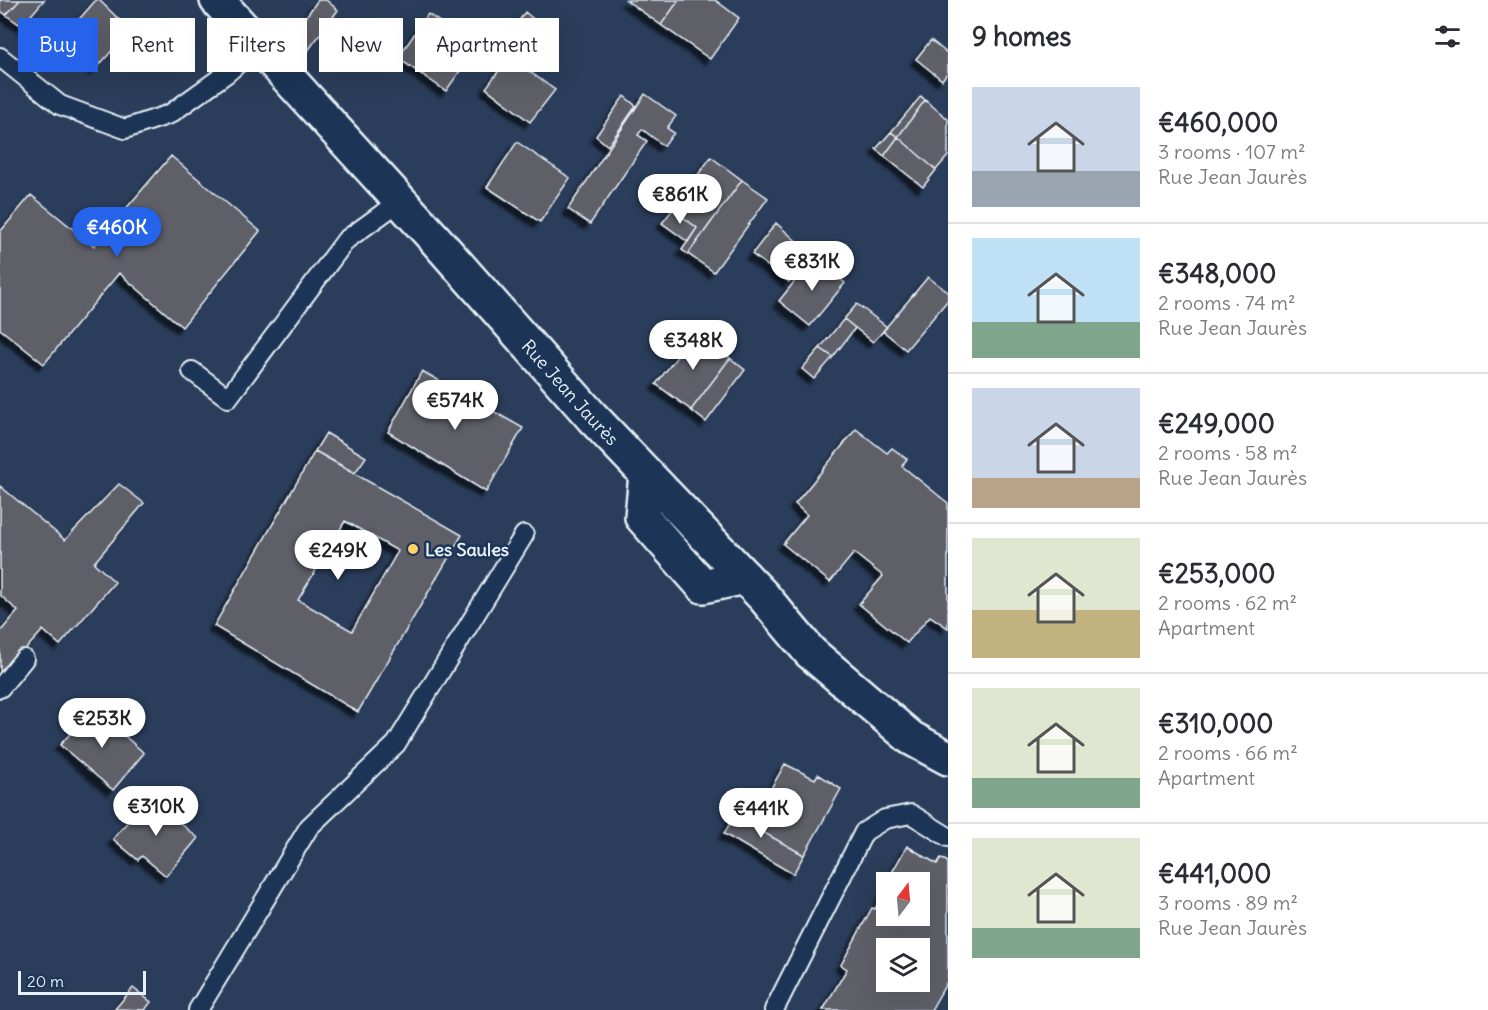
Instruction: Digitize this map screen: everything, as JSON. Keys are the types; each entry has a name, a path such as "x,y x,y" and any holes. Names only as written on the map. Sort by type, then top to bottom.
{"main road":[{"name":"Rue Jean Jaurès","path":"217,0 234,18"},
{"name":"Rue Jean Jaurès","path":"283,72 592,417 764,597 810,652 911,738 948,758"}],"lane":[{"path":"0,57 60,105 125,129 171,114 228,72"},
{"path":"192,371 228,398 346,240 400,201"},
{"path":"198,1010 309,827 396,744 524,535"},
{"path":"0,688 24,659"},
{"path":"774,1010 864,832 885,819 911,814 948,837"}],"building":[{"path":"0,0 20,0 6,15 0,10"},
{"path":"20,0 44,0 29,18 18,18 18,23 6,15"},
{"path":"96,0 99,0 118,18 110,18 110,53 98,67 98,18 80,18"},
{"path":"318,0 326,0 338,10 332,18 319,18 319,36 307,52 307,18 305,18"},
{"path":"626,0 679,0 661,25"},
{"path":"679,0 715,0 739,18 710,59 661,25"},
{"path":"525,12 532,18 521,18"},
{"path":"415,33 415,70 403,61 403,51"},
{"path":"931,40 948,54 948,72 942,80 916,59"},
{"path":"418,72 459,72 446,91"},
{"path":"498,72 530,72 555,90 530,122 486,88"},
{"path":"645,94 676,116 667,128 674,133 664,146 642,129 638,135 647,141 590,224 568,209"},
{"path":"624,96 636,106 608,146 596,136"},
{"path":"921,96 925,100 898,137 891,132"},
{"path":"925,100 948,119 948,156 936,170 898,137"},
{"path":"891,132 898,137 884,156 876,149"},
{"path":"898,137 936,170 923,187 884,156"},
{"path":"517,142 570,178 540,222 487,187"},
{"path":"171,156 260,231 182,327 119,273 44,364 0,329 0,232 31,195 94,246"},
{"path":"711,157 742,180 688,254 682,250 697,228 673,209"},
{"path":"742,180 768,198 714,272 688,254"},
{"path":"673,209 697,228 688,242 662,223"},
{"path":"776,223 810,253 789,282 752,254"},
{"path":"814,257 845,283 810,326 779,301"},
{"path":"928,277 948,292 948,300 906,350 883,331"},
{"path":"857,304 887,327 873,342 844,319"},
{"path":"844,319 855,328 833,357 820,348"},
{"path":"695,333 730,358 691,410 656,384"},
{"path":"820,348 833,357 814,379 802,369"},
{"path":"730,358 745,370 706,422 691,410"},
{"path":"422,371 523,428 486,492 388,432"},
{"path":"856,429 887,453 892,448 907,459 902,466 948,503 948,628 930,616 907,643 859,604 883,576 854,553 830,582 783,544 807,515 795,504"},
{"path":"326,433 366,457 355,473 315,451"},
{"path":"315,451 462,535 358,712 214,626","holes":["345,521 398,551 352,631 298,600"]},
{"path":"119,484 144,503 94,563 115,582 60,645 43,630 0,677 0,632 18,611 0,595 0,486 65,540"},
{"path":"93,708 144,753 113,790 60,745"},
{"path":"785,764 815,779 818,774 841,789 804,855 750,825"},
{"path":"149,797 198,838 166,876 142,856 138,860 113,839"},
{"path":"744,798 759,807 750,825 804,855 793,874 724,834"},
{"path":"907,846 937,864 941,858 948,862 948,980 931,1010 823,1010 847,969 841,965 872,908 876,907 876,926 930,926 930,872 892,872"},
{"path":"133,988 151,1002 145,1010 115,1009"}],"place":[{"name":"Les Saules","path":"413,549"}]}
